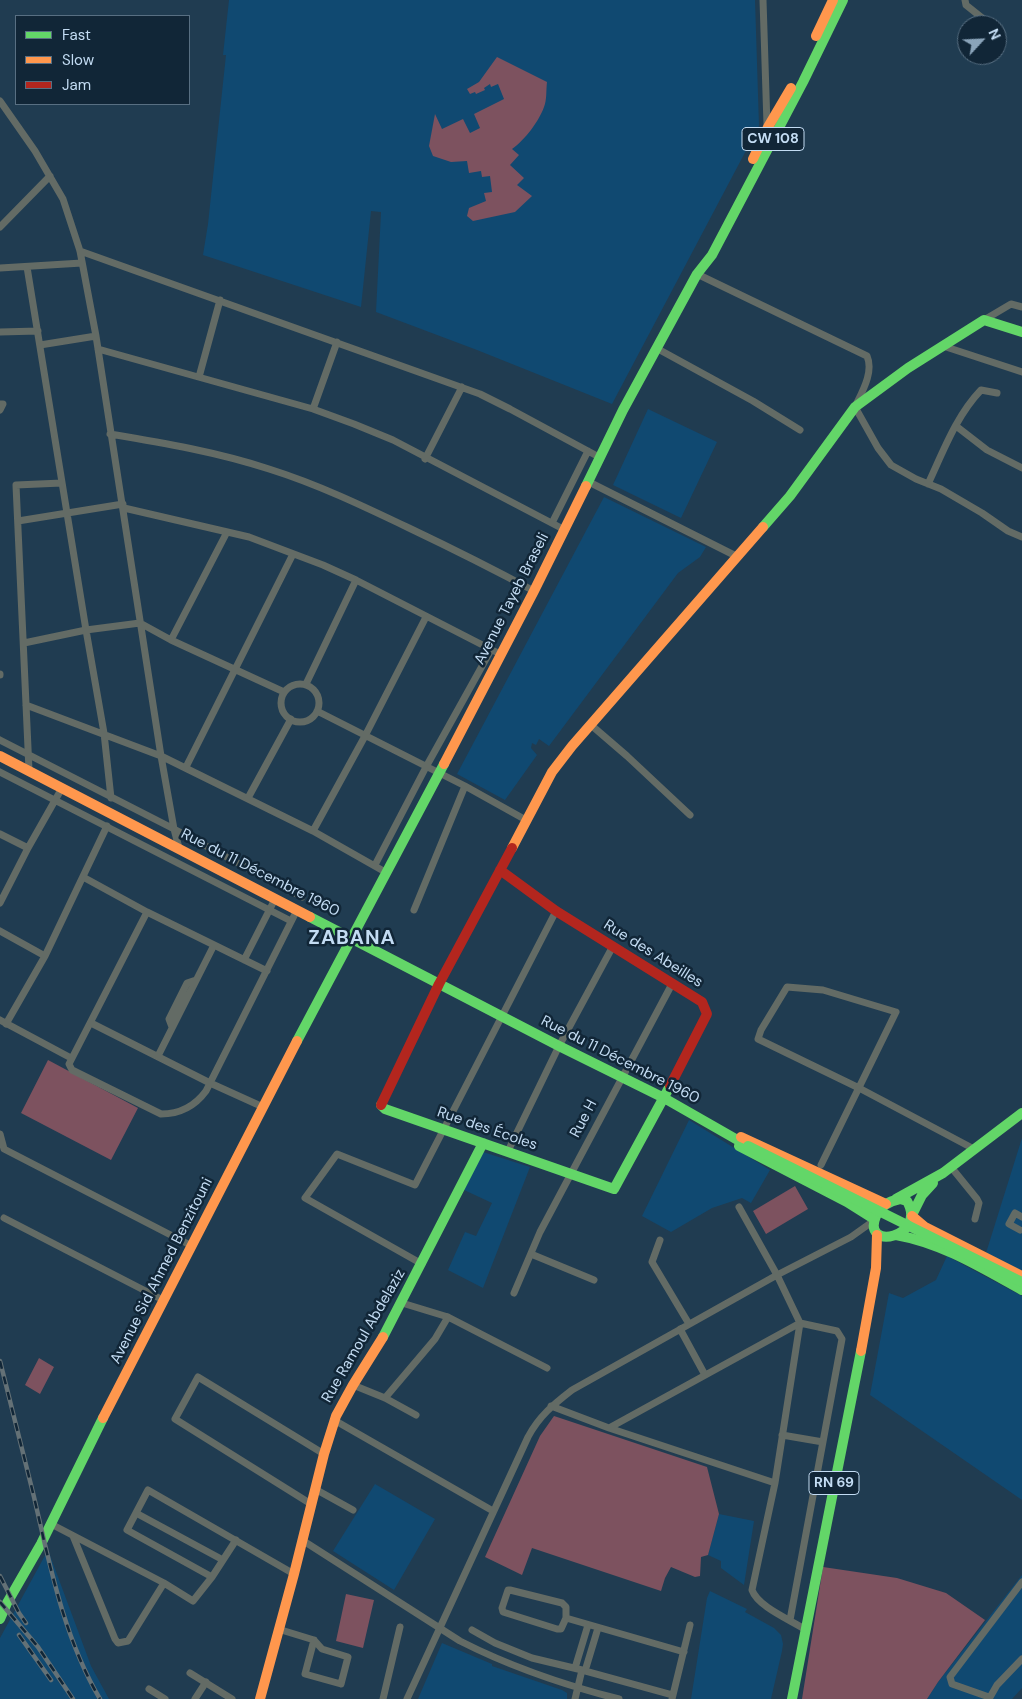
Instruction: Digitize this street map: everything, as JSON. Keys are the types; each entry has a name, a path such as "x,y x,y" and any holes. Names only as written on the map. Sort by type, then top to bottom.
{"main road":[{"name":"CW 108","path":"772,131 833,0"},
{"name":"CW 108","path":"697,274 843,0"},
{"name":"Avenue Tayeb Braseli","path":"351,937 387,873 438,773 496,652 534,591 587,481 697,274"},
{"path":"439,984 552,772 572,746 790,496 855,407 908,368 984,320 1022,332"},
{"name":"Rue du 11 Décembre 1960","path":"0,756 559,1046 664,1098 748,1146 1022,1282"},
{"name":"Rue des Abeilles","path":"500,870 556,911 702,1002 707,1014 664,1098"},
{"name":"Avenue Sid Ahmed Benzitouni","path":"0,1619 51,1524 163,1300 351,937"},
{"name":"Rue des Écoles","path":"439,984 380,1104 385,1109 614,1188 664,1098"},
{"path":"876,1268 895,1236 904,1229 922,1195 947,1170 1021,1116"},
{"name":"Rue du 11 Décembre 1960","path":"719,1130 749,1140 886,1204"},
{"name":"Rue du 11 Décembre 1960","path":"719,1130 744,1150 847,1202 874,1227"},
{"name":"Rue Ramoul Abdelaziz","path":"260,1699 334,1420 402,1303 483,1143"},
{"path":"876,1268 874,1227 879,1209 947,1170"},
{"path":"896,1199 907,1201 912,1214 925,1227 1022,1276"},
{"path":"874,1227 884,1238 895,1236 914,1238 932,1243 1022,1290"},
{"name":"RN 69","path":"792,1699 876,1268"}],"street":[{"path":"763,0 772,131"},
{"path":"965,0 966,5 978,15"},
{"path":"0,101 20,128 63,199 80,251 96,336 161,756 174,829 180,848"},
{"path":"0,227 50,176"},
{"path":"80,251 462,387 510,409 599,458"},
{"path":"0,268 82,263"},
{"path":"27,267 104,733 112,798"},
{"path":"697,274 868,356 870,363 867,378 855,407 878,448 891,465 941,489 1008,531 1022,537"},
{"path":"199,377 220,300"},
{"path":"984,320 1011,304 1022,307"},
{"path":"0,332 38,331"},
{"path":"40,345 96,336"},
{"path":"313,409 337,342"},
{"path":"943,346 1022,372"},
{"path":"98,349 313,409 373,432 565,530"},
{"path":"658,349 753,401 800,430"},
{"path":"867,378 876,392"},
{"path":"425,459 462,387"},
{"path":"928,484 956,426 973,398 981,390 997,393"},
{"path":"0,404 3,404 0,410"},
{"path":"956,426 987,450 1022,468"},
{"path":"110,434 176,445 225,456 306,482 372,510 490,567 534,591"},
{"path":"552,523 588,451"},
{"path":"587,481 738,557"},
{"path":"29,770 16,485 62,483"},
{"path":"18,521 123,506 248,537 356,580 496,652 426,767 375,865"},
{"path":"170,640 227,532"},
{"path":"186,767 293,554"},
{"path":"306,684 356,580"},
{"path":"313,831 366,736 426,617"},
{"path":"24,643 86,630 140,623 170,640 284,692"},
{"path":"294,684 306,684 312,688 318,698 317,711 308,720 291,719 281,707 281,697 294,684"},
{"path":"26,705 104,733 186,767 313,831 387,873"},
{"path":"317,711 465,786 526,820"},
{"path":"248,798 291,719"},
{"path":"591,725 690,815"},
{"path":"0,740 302,897"},
{"path":"0,772 291,922"},
{"path":"414,910 465,786"},
{"path":"0,903 62,788"},
{"path":"71,1058 3,1022 44,956 108,826"},
{"path":"0,834 28,848"},
{"path":"83,877 146,912 267,971"},
{"path":"244,960 275,899"},
{"path":"146,912 69,1064 72,1070 161,1114 179,1112 202,1097 297,910"},
{"path":"422,1264 305,1198 337,1154 415,1185 556,911"},
{"path":"0,931 44,956"},
{"path":"158,1056 214,945"},
{"path":"508,1151 559,1046 612,946"},
{"name":"Rue H","path":"514,1292 540,1232 672,984"},
{"path":"821,1165 859,1088 896,1012 823,990 787,987 761,1030 758,1039 859,1088 974,1149"},
{"path":"91,1023 210,1083 263,1106"},
{"path":"0,1134 4,1149 192,1246"},
{"path":"947,1170 977,1199 979,1203 975,1219"},
{"path":"739,1207 777,1275 800,1323 775,1483 752,1590 754,1597 761,1604 806,1630"},
{"path":"1021,1229 1009,1224 1015,1213 1022,1217"},
{"path":"4,1218 163,1300"},
{"path":"408,1699 493,1511 534,1426 550,1406 572,1390 777,1275 874,1227"},
{"path":"660,1240 652,1262 689,1324"},
{"path":"530,1254 594,1280"},
{"path":"402,1303 448,1317 547,1368"},
{"path":"385,1398 435,1339 448,1317"},
{"path":"609,1428 800,1323 837,1331 842,1339 790,1620"},
{"path":"680,1329 705,1375"},
{"path":"311,1504 175,1419 198,1376 324,1454"},
{"path":"353,1385 385,1398 416,1415"},
{"path":"550,1406 609,1428 775,1483"},
{"path":"334,1420 493,1511"},
{"path":"782,1435 823,1442"},
{"path":"315,1489 353,1510"},
{"path":"212,1577 127,1530 148,1490 294,1574"},
{"path":"136,1513 223,1560"},
{"path":"51,1524 164,1583 193,1601 212,1577 236,1540"},
{"path":"73,1536 118,1643 128,1641 164,1583"},
{"path":"302,1540 460,1641 499,1660 578,1689 619,1699"},
{"path":"1022,1584 950,1677 952,1684 989,1698 997,1685 1022,1659"},
{"path":"510,1590 562,1603 566,1607 566,1618 563,1626 557,1629 503,1612 502,1608 506,1593 510,1590"},
{"path":"566,1618 684,1652"},
{"path":"472,1630 495,1643 532,1658 672,1697 690,1624"},
{"path":"575,1699 588,1625"},
{"path":"383,1699 400,1627"},
{"path":"580,1670 598,1628"},
{"path":"278,1629 314,1640 322,1649 348,1657 340,1684 305,1674 314,1640"},
{"path":"190,1673 232,1699"},
{"path":"195,1699 206,1682"},
{"path":"149,1689 165,1699"}],"shaded area":[{"path":"229,0 755,0 759,126 612,404 376,312 381,212 371,211 361,307 203,255 226,55 223,55"},
{"path":"497,57 547,82 546,101 535,124 527,135 512,149 519,155 510,165 524,178 517,185 532,196 515,212 473,221 467,216 469,208 486,201 484,193 492,192 490,176 482,177 481,171 469,173 467,161 451,162 433,156 429,146 435,114 442,129 463,119 470,133 480,128 474,114 504,99 498,84 491,87 490,84 484,88 485,90 476,94 475,92 470,94 467,89 479,82"},
{"path":"648,409 717,442 681,518 613,485"},
{"path":"604,497 706,547 700,557 678,573 549,746 539,739 536,745 532,743 531,748 537,755 505,800 457,774"},
{"path":"48,1060 138,1108 111,1160 21,1113"},
{"path":"689,1120 770,1170 751,1203 742,1198 712,1208 671,1232 642,1216"},
{"path":"1022,1138 1022,1271 986,1253"},
{"path":"480,1151 530,1167 483,1288 448,1270 465,1232 476,1236 492,1203 462,1189"},
{"path":"795,1186 808,1209 766,1234 753,1211"},
{"path":"947,1256 1022,1296 1022,1500 870,1395 889,1293 903,1298 936,1280"},
{"path":"39,1358 54,1367 40,1394 25,1385"},
{"path":"554,1416 707,1467 719,1514 708,1555 701,1557 700,1576 695,1577 671,1567 661,1591 532,1548 522,1575 485,1557 540,1436"},
{"path":"375,1484 435,1519 394,1590 333,1551"},
{"path":"719,1514 754,1521 744,1585 721,1568 721,1561 708,1555"},
{"path":"48,1550 91,1666 109,1699 0,1699 0,1638"},
{"path":"823,1567 897,1578 946,1593 985,1620 927,1699 802,1699"},
{"path":"1022,1575 1022,1688 1012,1699 927,1699 938,1682"},
{"path":"710,1591 747,1609 745,1612 774,1628 781,1635 782,1651 771,1699 691,1699 707,1598"},
{"path":"346,1594 374,1600 363,1648 336,1641"},
{"path":"442,1643 492,1664 492,1666 562,1690 567,1693 567,1699 418,1699"}],"railway":[{"path":"0,1361 52,1575 77,1651 87,1676 100,1699"},
{"path":"0,1576 26,1623"},
{"path":"0,1602 38,1647 73,1699"},
{"path":"19,1635 51,1680"}],"traffic: fast":[{"path":"697,274 712,255 803,82 843,0"},
{"path":"586,486 623,410 697,274"},
{"path":"763,527 790,496 855,407 908,368 984,320 1022,332"},
{"path":"297,1041 444,764"},
{"path":"310,917 559,1046 664,1098 748,1146"},
{"path":"381,1105 385,1109 614,1189 670,1086"},
{"path":"896,1199 943,1173 1022,1113"},
{"path":"383,1337 483,1143"},
{"path":"739,1146 847,1202 874,1219"},
{"path":"748,1146 1022,1282"},
{"path":"913,1213 922,1195 933,1183"},
{"path":"900,1199 907,1201 911,1213 909,1224 894,1236 885,1237 877,1234 874,1227 878,1212 886,1204 900,1199"},
{"path":"896,1235 946,1250 1022,1290"},
{"path":"792,1699 861,1351"},
{"path":"0,1619 7,1603 41,1544 103,1418"}],"traffic: slow":[{"path":"816,36 833,0"},
{"path":"753,159 768,127 791,88"},
{"path":"444,764 586,486"},
{"path":"512,848 552,772 572,746 763,527"},
{"path":"0,756 310,917"},
{"path":"103,1418 297,1041"},
{"path":"741,1137 886,1204"},
{"path":"912,1216 925,1227 1022,1276"},
{"path":"861,1351 876,1268 877,1235"},
{"path":"260,1699 324,1454 336,1416 383,1337"}],"traffic: jam":[{"path":"381,1105 439,984 512,848"},
{"path":"500,870 556,911 702,1002 707,1014 670,1086"}],"district":[{"name":"ZABANA","path":"352,939"}]}
